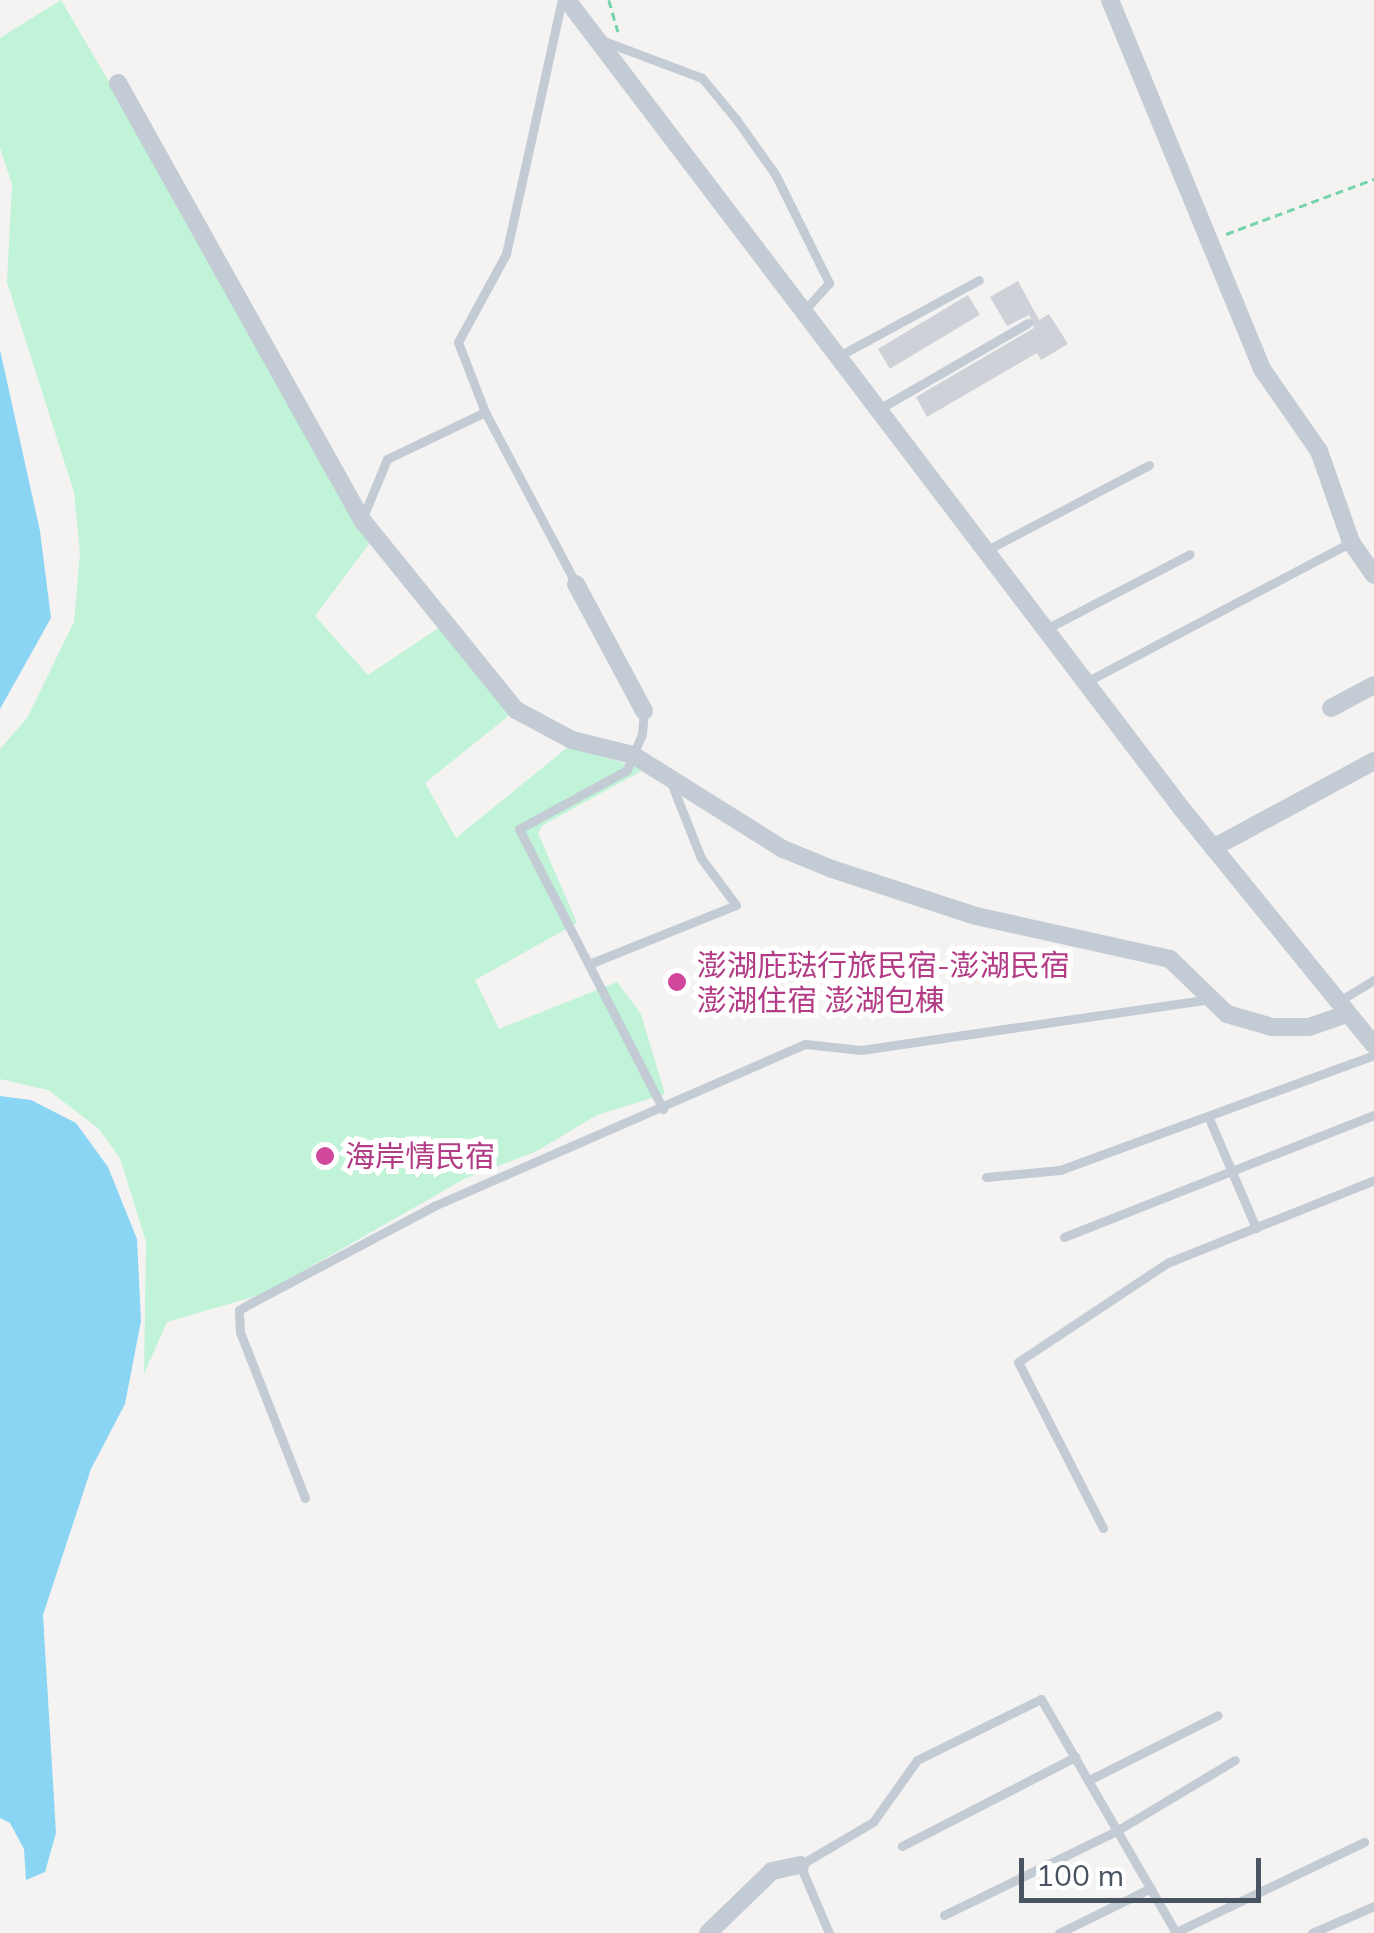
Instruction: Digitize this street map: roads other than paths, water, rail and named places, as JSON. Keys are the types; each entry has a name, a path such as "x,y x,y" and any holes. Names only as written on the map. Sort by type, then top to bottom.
{"street":[{"path":"565,0 1213,848 1374,1045"},
{"path":"1110,0 1206,242 1262,369 1319,451 1351,542 1374,575"},
{"path":"118,83 362,520 516,710 572,740 633,755 783,849 976,916 1170,959 1227,1014 1272,1026 1309,1027 1343,1008"},
{"path":"576,584 644,711"},
{"path":"1331,708 1374,685"},
{"path":"1213,848 1374,761"},
{"path":"708,1933 772,1871 800,1865"}],"lane":[{"path":"565,0 506,254 458,342 485,412 576,584"},
{"path":"598,39 702,78 776,174 829,284 804,312"},
{"path":"836,357 979,280"},
{"path":"879,409 1028,323"},
{"path":"362,520 387,459 485,412"},
{"path":"988,550 1149,465"},
{"path":"1086,682 1351,542"},
{"path":"1046,629 1190,554"},
{"path":"644,711 627,770 520,829 663,1110"},
{"path":"589,964 736,905 701,858 667,773"},
{"path":"1343,1008 1374,980"},
{"path":"305,1498 240,1332 239,1310 434,1206 663,1110 805,1044 861,1050 1210,999"},
{"path":"986,1177 1060,1170 1374,1055"},
{"path":"1064,1236 1374,1115"},
{"path":"1208,1116 1256,1228"},
{"path":"1103,1528 1018,1362 1168,1263 1374,1180"},
{"path":"830,1933 800,1865 873,1822 917,1760 1042,1700 1175,1933 1364,1842"},
{"path":"1089,1780 1218,1715"},
{"path":"902,1846 1076,1757"},
{"path":"944,1915 1118,1830 1235,1760"},
{"path":"1059,1933 1151,1888"},
{"path":"1312,1933 1374,1906"}],"water":[{"path":"0,350 40,531 51,618 0,709"},
{"path":"0,1096 31,1100 76,1123 108,1167 137,1239 141,1321 125,1404 91,1469 43,1615 56,1833 45,1872 26,1880 24,1849 10,1823 0,1818"}],"place":[{"name":"澎湖庇琺行旅民宿-澎湖民宿 澎湖住宿 澎湖包棟","path":"677,982"},
{"name":"海岸情民宿","path":"325,1156"}]}
